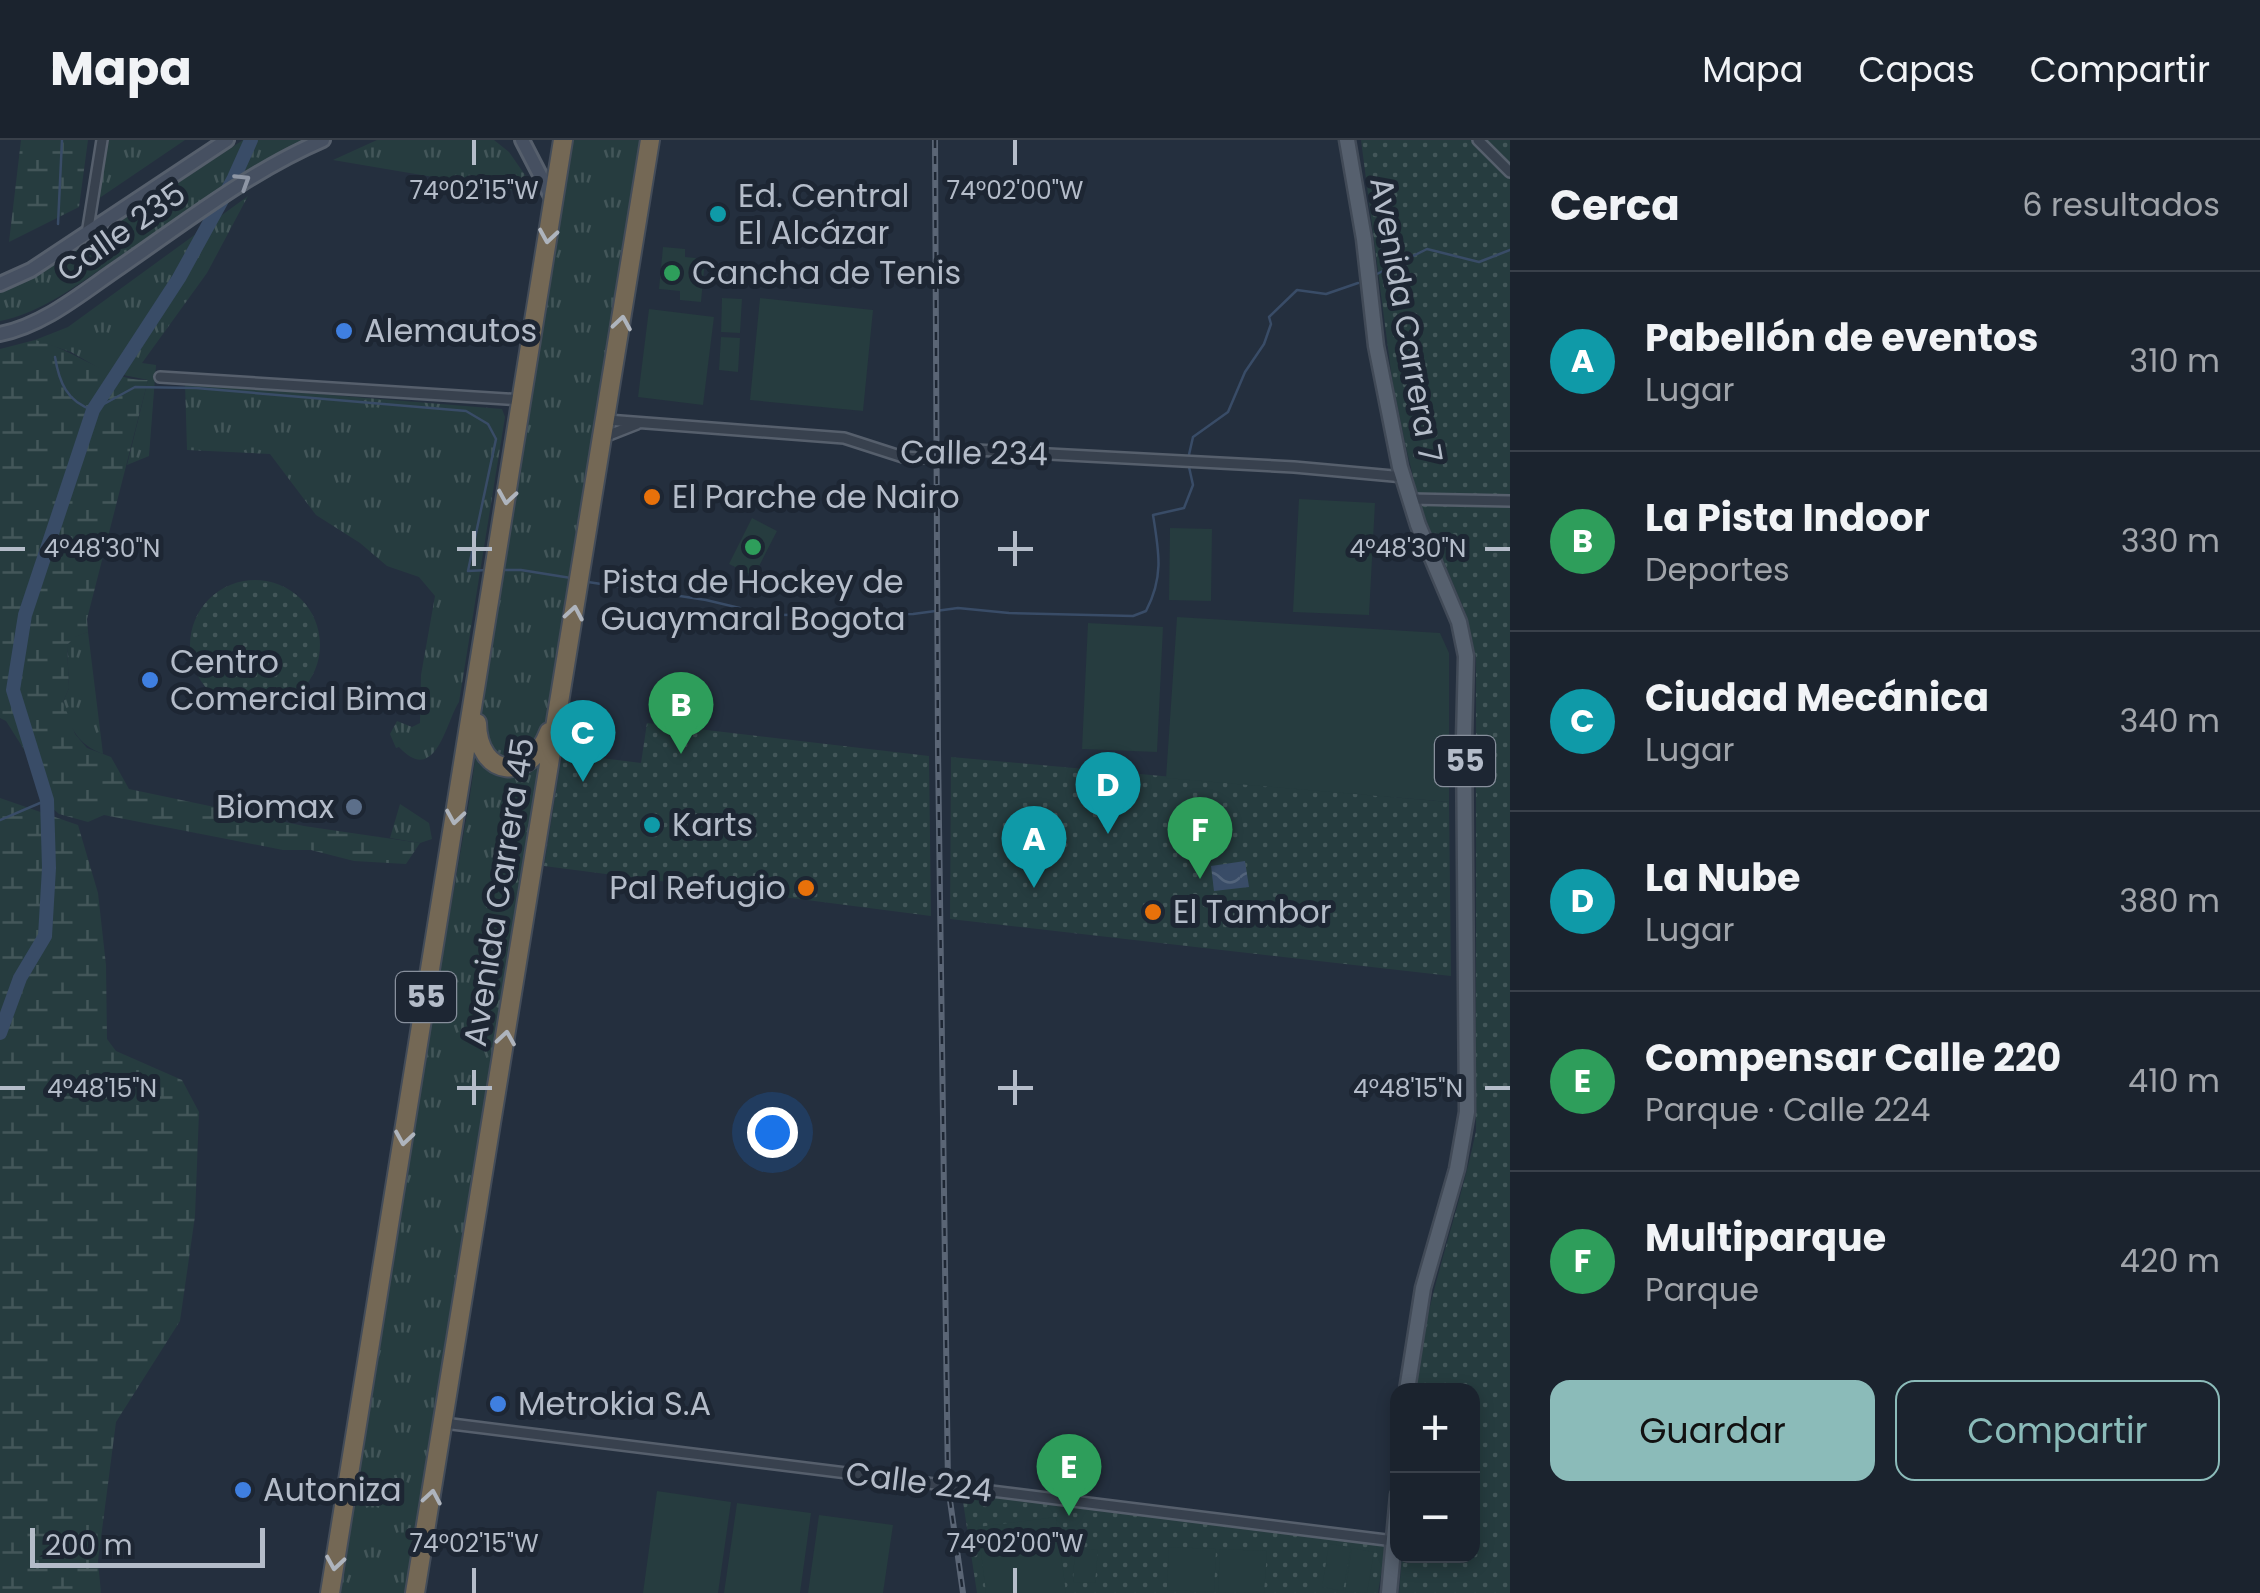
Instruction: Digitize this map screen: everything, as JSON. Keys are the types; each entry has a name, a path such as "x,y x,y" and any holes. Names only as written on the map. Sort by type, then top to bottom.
{"highway":[{"name":"Avenida Carrera 45","path":"330,1593 563,140"},
{"name":"Avenida Carrera 45","path":"415,1593 650,140"},
{"path":"481,658 477,725 480,745 491,760 507,767 526,764 538,755 550,730 563,678"}],"main road":[{"name":"Calle 235","path":"0,284 31,270 227,140"},
{"path":"522,140 554,200"},
{"name":"Avenida Carrera 7","path":"1348,140 1376,346 1404,477 1418,524 1459,622 1466,656 1467,1112 1457,1169 1422,1288 1408,1383"},
{"name":"Calle 235","path":"0,334 21,330 60,308 238,183 319,142"},
{"path":"1389,1593 1392,1563"}],"street":[{"path":"87,234 102,140"},
{"path":"1478,140 1510,172"},
{"path":"92,203 96,215 108,220"},
{"path":"160,377 522,400"},
{"path":"605,428 639,423"},
{"name":"Calle 234","path":"605,428 639,423 844,438 903,457 976,450 1294,467 1404,477"},
{"path":"1410,499 1510,501"},
{"name":"Calle 224","path":"444,1423 1390,1541"}],"green space":[{"path":"21,140 88,140 79,207 9,242"},
{"path":"109,140 185,140 98,199"},
{"path":"243,140 307,140 210,196 61,296 0,321 0,291 60,261"},
{"path":"377,140 494,140 509,152 539,195 333,160"},
{"path":"572,140 646,140 410,1593 339,1593 469,802 519,456"},
{"path":"1361,140 1510,140 1510,1593 1399,1593 1401,1563 1480,1563 1480,1383 1416,1383 1426,1325 1476,1131 1476,657 1466,614 1420,506 1392,379"},
{"path":"248,196 207,273 142,363 156,365 149,456 127,465 148,380 104,371 71,352 35,340 68,327"},
{"path":"663,247 685,249 685,257 705,259 701,302 680,300 680,291 659,289"},
{"path":"722,298 742,299 740,333 721,332"},
{"path":"760,298 873,310 863,411 750,400"},
{"path":"649,309 714,317 703,405 638,397"},
{"path":"721,337 740,338 738,372 719,370"},
{"path":"35,340 119,375 148,380 87,619 88,632 67,645 69,688 63,702 75,734 87,748 111,757 129,789 304,826 420,843 406,864 354,861 311,850 283,850 104,815 88,822 59,814 43,800 30,759 6,721 0,718 0,349"},
{"path":"185,383 502,409 505,417 459,702 431,755 422,760 412,757 396,748 390,734 397,721 412,727 420,723 421,675 435,596 419,577 387,566 316,515 270,454 187,450"},
{"path":"1299,499 1375,503 1369,615 1293,612"},
{"name":"Pista de Hockey de Guaymaral Bogota","path":"752,518 777,531 754,576 729,564"},
{"path":"1170,528 1212,529 1211,601 1169,600"},
{"path":"255,580 280,585 301,599 315,620 320,645 315,670 301,691 280,705 255,710 230,705 209,691 195,670 190,645 195,620 209,599 230,585"},
{"path":"1177,617 1440,633 1449,653 1449,802 1166,778"},
{"path":"1088,623 1163,627 1157,752 1082,749"},
{"path":"88,632 103,754 76,734 63,702 69,688 67,645 74,637"},
{"path":"647,723 929,756 931,916 544,866 562,753 641,763"},
{"path":"951,757 1449,802 1451,976 950,919"},
{"path":"0,798 78,825 98,893 106,965 107,1039 116,1051 182,1080 199,1112 195,1216 180,1321 116,1422 98,1561 101,1593 0,1593"},
{"path":"400,804 429,823 432,839 420,843 390,838"},
{"path":"961,1489 1386,1543 1378,1593 977,1593"},
{"path":"657,1491 731,1502 718,1593 643,1593"},
{"path":"737,1503 811,1513 800,1593 724,1593"},
{"path":"819,1515 893,1525 883,1593 808,1593"},
{"path":"1056,1517 1066,1593 986,1593 978,1527"},
{"path":"1329,1544 1351,1547 1343,1591 1322,1587"},
{"path":"1169,1547 1216,1549 1214,1592 1167,1590"},
{"path":"1075,1548 1098,1550 1095,1583 1073,1582"},
{"path":"1352,1548 1374,1552 1367,1593 1345,1591"},
{"path":"1220,1549 1267,1551 1264,1593 1218,1592"}],"water":[{"path":"1245,861 1249,887 1214,891 1211,866"}],"waterway":[{"path":"58,224 62,140"},
{"path":"0,1033 20,978 45,936 47,800 13,690 25,615 93,410 179,278 251,140"},
{"path":"1377,274 1427,249 1479,262 1510,250"},
{"path":"1188,459 1193,437 1228,412 1245,372 1264,344 1271,324 1269,317 1297,290 1326,294 1358,283"},
{"path":"55,357 66,390 77,402 93,410 135,387 196,388 466,411 488,424 496,439 468,571 487,570"},
{"path":"588,582 706,600 769,615 913,614 958,608 1133,616 1146,611 1156,587 1158,553 1153,515 1184,508 1193,485 1189,467"},
{"path":"500,570 571,578"},
{"path":"0,820 47,800"}],"railway":[{"path":"935,140 948,1486 963,1593"}],"place":[{"name":"Ed. Central El Alcázar","path":"718,214"},
{"name":"Cancha de Tenis","path":"672,273"},
{"name":"Alemautos","path":"344,331"},
{"name":"El Parche de Nairo","path":"652,497"},
{"name":"Pista de Hockey de Guaymaral Bogota","path":"753,547"},
{"name":"Centro Comercial Bima","path":"150,680"},
{"name":"La Pista Indoor","path":"681,754"},
{"name":"Ciudad Mecánica","path":"583,782"},
{"name":"Biomax","path":"354,807"},
{"name":"Karts","path":"652,825"},
{"name":"La Nube","path":"1108,834"},
{"name":"Multiparque","path":"1200,879"},
{"name":"Pal Refugio","path":"806,888"},
{"name":"Pabellón de eventos","path":"1034,888"},
{"name":"El Tambor","path":"1153,912"},
{"name":"Metrokia S.A","path":"498,1404"},
{"name":"Autoniza","path":"243,1490"},
{"name":"Compensar Calle 220","path":"1069,1516"}]}
